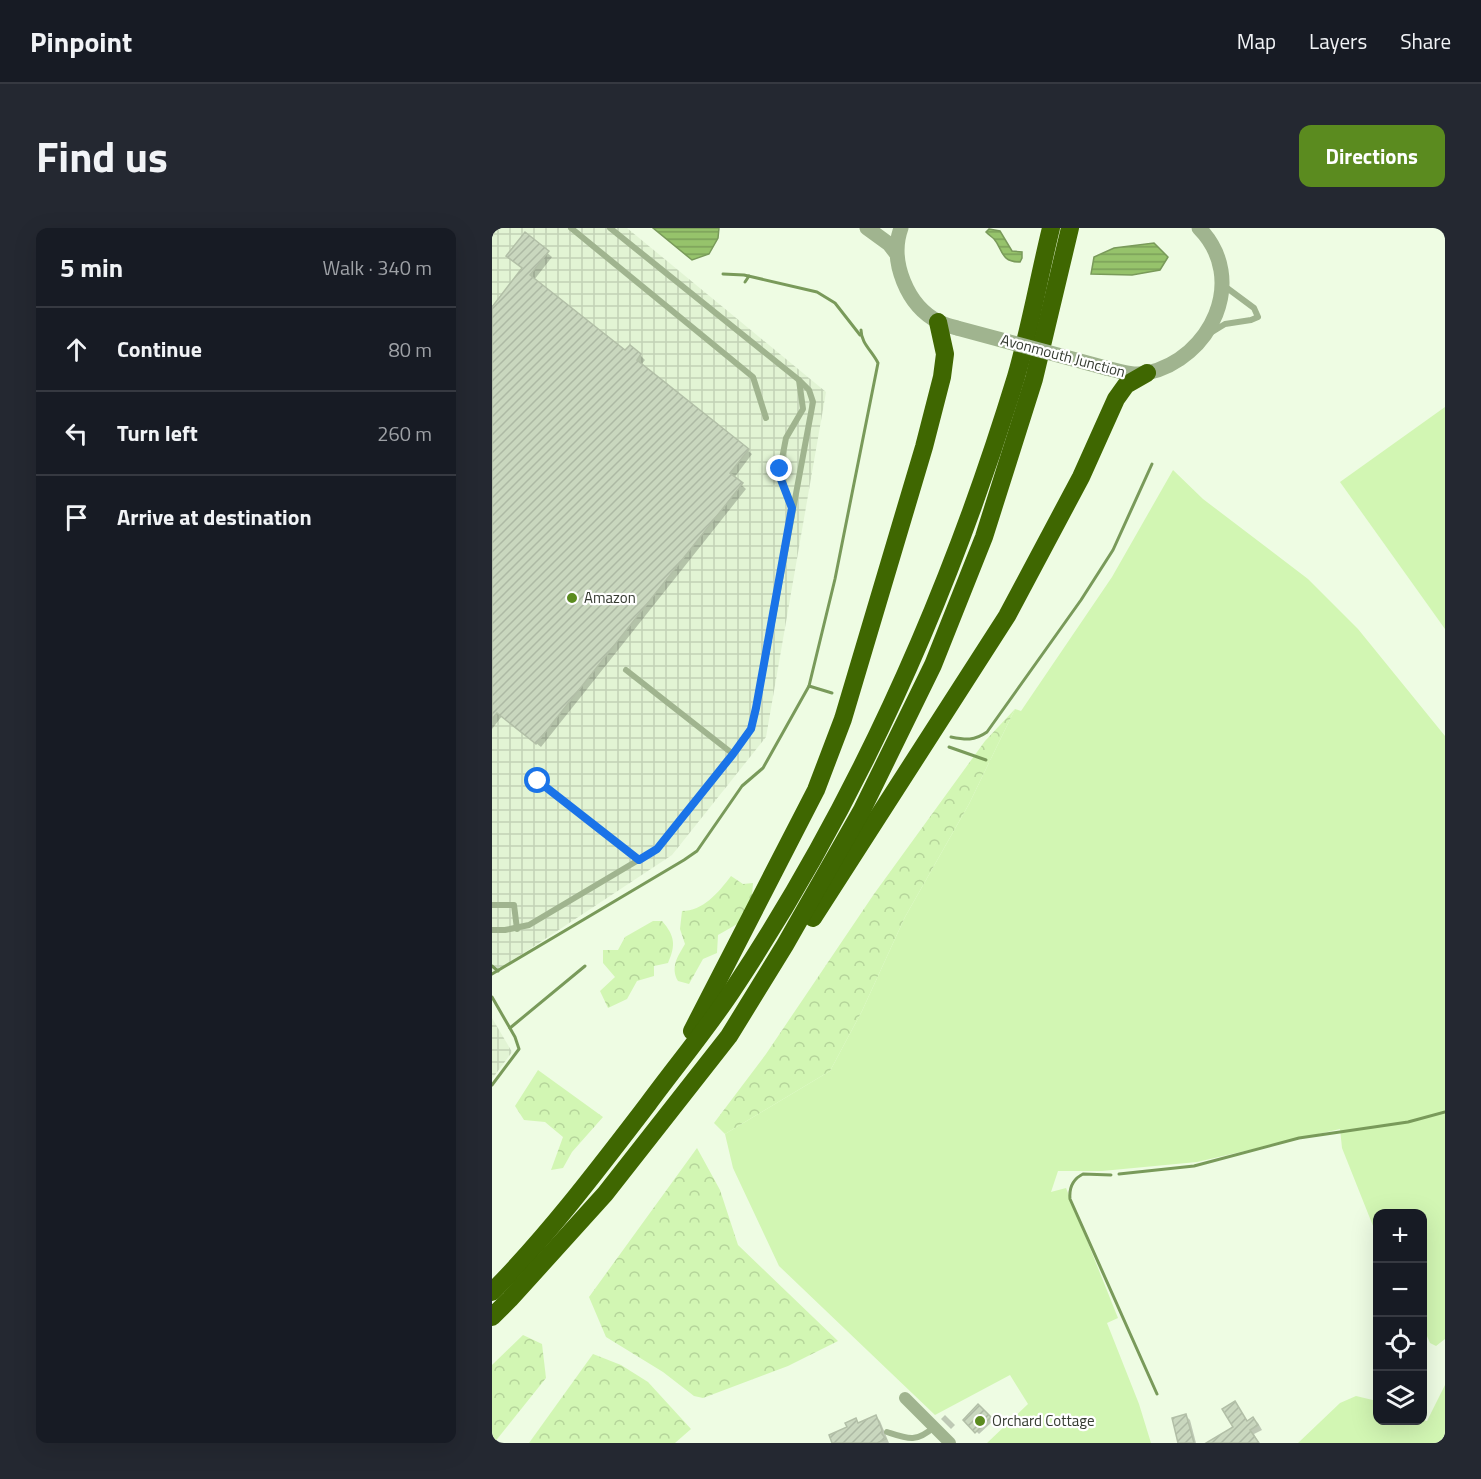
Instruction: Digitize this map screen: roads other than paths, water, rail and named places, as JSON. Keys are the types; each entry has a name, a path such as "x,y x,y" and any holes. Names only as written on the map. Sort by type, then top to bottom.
{"highway":[{"path":"492,1292 587,1184 731,993 844,802 902,683 965,529 1013,386 1051,228"},
{"path":"729,1036 785,945 862,810 933,665 984,537 1027,402 1070,228"},
{"path":"668,1078 816,790 843,719 924,447 942,377 945,354 938,322"},
{"path":"492,1317 605,1194 768,989 1007,616 1081,477 1116,399 1126,385 1147,373"}],"street":[{"path":"867,228 889,244 896,253"},
{"name":"Avonmouth Junction","path":"901,228 897,238 896,253 901,276 910,293 922,308 938,322 1106,368 1136,374 1147,373 1172,364 1191,351 1216,317 1222,285 1220,266 1211,244 1199,228"},
{"path":"905,1398 950,1443"}],"lane":[{"path":"571,228 753,377 766,418"},
{"path":"492,930 517,929 529,925 657,849 751,729 813,402 808,390 799,380 609,228"},
{"path":"1204,336 1225,324 1251,320 1258,316 1254,308 1222,285"},
{"path":"792,508 780,477 780,469 786,438 803,410 799,380"},
{"path":"626,670 733,754"},
{"path":"538,781 639,860"},
{"path":"492,905 514,905 517,929"},
{"path":"887,1432 916,1439 927,1434 934,1427"}],"waterway":[{"path":"723,274 744,275 817,292 835,303 860,335"},
{"path":"745,282 749,276"},
{"path":"492,974 697,851 742,786 763,768 809,686 835,579 878,363 865,343 861,330"},
{"path":"951,737 970,739 987,732 1081,600 1113,550 1152,464"},
{"path":"809,686 832,693"},
{"path":"949,747 986,760"},
{"path":"492,966 498,971"},
{"path":"510,1028 585,966"},
{"path":"492,997 515,1037 519,1049 492,1085"},
{"path":"1119,1174 1194,1166 1299,1138 1408,1122 1445,1112"},
{"path":"1111,1175 1083,1174 1072,1184 1070,1199 1157,1394"}],"place":[{"name":"Amazon","path":"572,598"},
{"name":"Orchard Cottage","path":"980,1421"}]}
